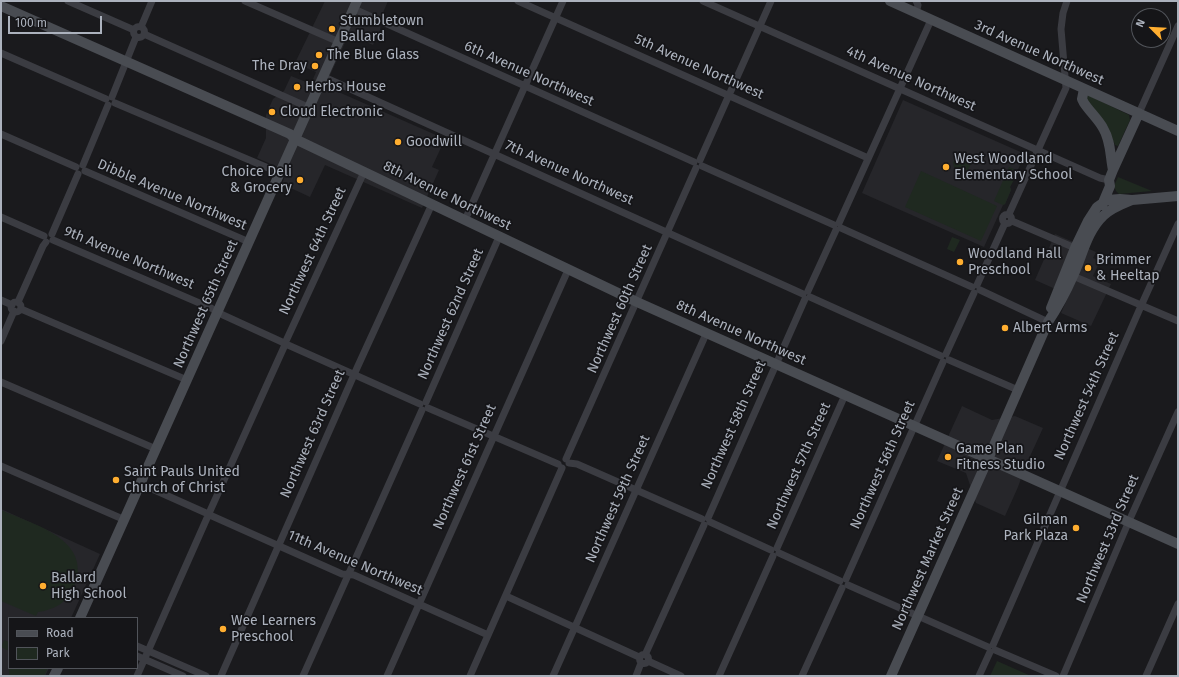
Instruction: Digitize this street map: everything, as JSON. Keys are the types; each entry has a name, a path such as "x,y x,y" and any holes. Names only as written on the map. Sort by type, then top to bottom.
{"main road":[{"name":"3rd Avenue Northwest","path":"890,1 1178,131"},
{"name":"Northwest 65th Street","path":"80,617 356,5"},
{"name":"8th Avenue Northwest","path":"1,6 126,64"},
{"name":"8th Avenue Northwest","path":"1,12 290,134 296,139 499,237 706,334 1178,544"},
{"path":"1084,88 1082,99 1103,127 1111,149 1110,186 1092,223 1089,238"},
{"path":"1088,221 1104,184 1111,175 1139,113"},
{"name":"Northwest Market Street","path":"1048,322 1051,307 1075,248 1088,221 1097,207 1107,200 1132,200 1178,196"},
{"name":"Northwest Market Street","path":"891,676 1048,322 1057,308 1073,276 1089,238 1098,221 1103,216 1118,206 1132,200"}],"street":[{"path":"68,1 310,108"},
{"path":"1,341 43,246 49,238 81,169 152,1"},
{"path":"245,1 339,42"},
{"name":"5th Avenue Northwest","path":"518,1 868,158"},
{"path":"465,220 563,1"},
{"name":"4th Avenue Northwest","path":"703,1 1100,178 1111,175"},
{"name":"Northwest 60th Street","path":"568,461 771,1"},
{"path":"916,1 918,5 916,13"},
{"name":"Northwest 56th Street","path":"802,676 976,289 1009,220 1066,88 1061,28 1063,13 1067,1"},
{"name":"6th Avenue Northwest","path":"356,5 525,86 1048,322"},
{"name":"Northwest 58th Street","path":"636,676 837,226 931,20"},
{"path":"1139,113 1178,30"},
{"path":"1,53 280,173"},
{"name":"7th Avenue Northwest","path":"324,77 1018,390"},
{"name":"Dibble Avenue Northwest","path":"1,134 249,242"},
{"name":"Northwest 64th Street","path":"137,676 285,344 364,172"},
{"name":"Northwest 63rd Street","path":"221,676 354,374 432,204"},
{"name":"9th Avenue Northwest","path":"1,217 211,308 285,344 560,466"},
{"path":"1009,220 1075,248"},
{"name":"Northwest 54th Street","path":"979,676 1178,224"},
{"name":"Northwest 62nd Street","path":"303,676 499,237"},
{"name":"Northwest 61st Street","path":"387,676 568,270"},
{"path":"1073,276 1178,321"},
{"path":"1,300 187,380"},
{"name":"Northwest 59th Street","path":"553,676 706,334"},
{"path":"1,382 156,449"},
{"name":"Northwest 57th Street","path":"719,676 845,395"},
{"name":"Northwest 53rd Street","path":"1062,676 1178,412"},
{"path":"470,676 506,596 562,460 577,464 637,489 991,649 1056,676"},
{"path":"1,466 125,520"},
{"name":"11th Avenue Northwest","path":"141,484 342,574 354,575 488,635"},
{"path":"506,596 682,676"},
{"path":"1146,676 1178,604"},
{"path":"138,646 206,676"},
{"path":"138,656 183,676"}],"shaded area":[{"path":"325,1 388,1 382,15 380,30 373,45 349,34 325,86 445,139 432,167 439,170 422,208 325,165 310,197 282,184 287,171 257,158 266,138 266,115 273,99 284,91 291,76 311,84 316,72 295,63"},
{"name":"West Woodland Elementary School","path":"903,100 1025,154 1010,187 1011,190 1005,204 1003,205 984,247 862,193"},
{"path":"1055,234 1096,252 1093,258 1100,261 1093,276 1111,284 1091,326 1061,313 1069,295 1035,280"},
{"path":"962,406 992,420 1015,416 1043,428 1005,516 976,503 966,473 937,461"},
{"name":"Ballard High School","path":"1,509 100,554 71,617 8,617 8,669 48,669 45,676 1,676"}],"green space":[{"path":"1086,94 1129,115 1130,120 1118,146 1115,145 1110,133 1084,98"},
{"path":"955,157 971,164 968,170 962,172 955,170 953,163"},
{"path":"1009,167 1014,169 1010,178 1014,180 1010,187 1011,190 1005,204 1003,205 994,201"},
{"path":"921,171 997,206 981,241 905,207"},
{"path":"1118,177 1152,191 1119,194 1114,186"},
{"path":"952,237 960,240 954,252 947,249"},
{"name":"Ballard High School","path":"1,510 28,521 57,536 68,545 75,557 78,570 74,587 68,597 55,607 38,612 36,616 1,601"},
{"path":"4,640 8,642 8,650 1,647"},
{"path":"997,661 1031,676 990,676"},
{"path":"9,669 48,669 44,676 9,676"}],"place":[{"name":"Stumbletown Ballard","path":"332,29"},
{"name":"The Blue Glass","path":"319,55"},
{"name":"The Dray","path":"315,66"},
{"name":"Herbs House","path":"297,87"},
{"name":"Cloud Electronic","path":"272,112"},
{"name":"Goodwill","path":"398,142"},
{"name":"West Woodland Elementary School","path":"946,167"},
{"name":"Choice Deli & Grocery","path":"300,180"},
{"name":"Woodland Hall Preschool","path":"960,262"},
{"name":"Brimmer & Heeltap","path":"1088,268"},
{"name":"Albert Arms","path":"1005,328"},
{"name":"Game Plan Fitness Studio","path":"948,457"},
{"name":"Saint Pauls United Church of Christ","path":"116,480"},
{"name":"Gilman Park Plaza","path":"1076,528"},
{"name":"Ballard High School","path":"43,586"},
{"name":"Wee Learners Preschool","path":"223,629"}]}
